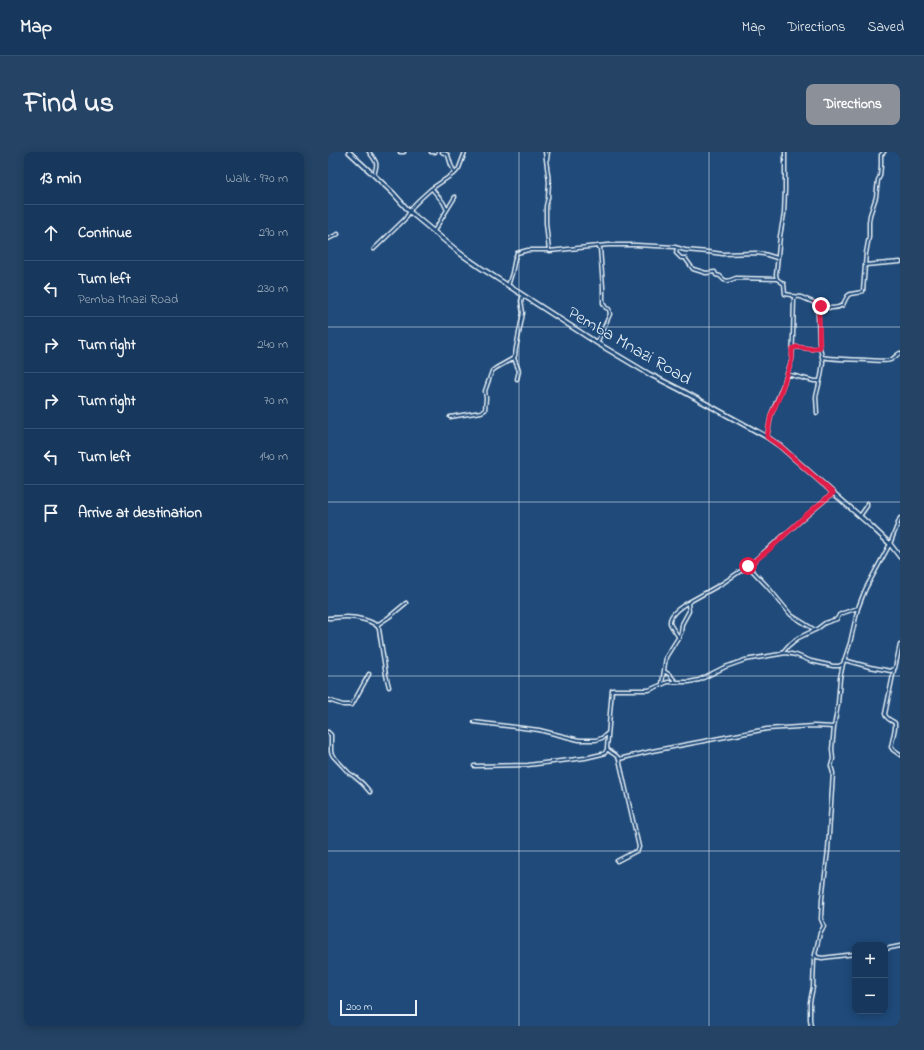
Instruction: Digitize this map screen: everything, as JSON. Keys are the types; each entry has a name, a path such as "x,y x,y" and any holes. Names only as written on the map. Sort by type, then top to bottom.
{"main road":[{"name":"Pemba Mnazi Road","path":"349,152 393,193 410,212 461,254 597,343 649,374 767,437 780,446 860,516 890,544 900,556"}],"street":[{"path":"369,152 376,162 374,175"},
{"path":"442,152 448,153 455,173"},
{"path":"374,249 398,226 420,199 455,173 459,168 465,152"},
{"path":"547,152 546,160 549,182 546,206 548,250"},
{"path":"777,279 777,258 786,190 785,152"},
{"path":"677,248 676,253 682,258 685,258 692,268 706,272 715,272 725,280 728,281 736,278 777,279 784,284 785,294 801,297 824,307 836,308 843,305 847,295 863,291 870,215 876,198 878,180 880,176 881,155 884,152"},
{"path":"432,189 443,202 447,210"},
{"path":"434,231 455,197"},
{"path":"328,239 338,234"},
{"path":"508,286 517,253 528,250 552,251 598,246 636,245 677,248 723,254 756,253 777,258"},
{"path":"597,343 610,314 609,309 606,308 603,303 600,248 598,246"},
{"path":"865,265 900,262"},
{"path":"517,379 519,371 514,358 523,313 521,301 523,295"},
{"path":"767,437 771,415 792,359 794,297 791,296"},
{"path":"815,303 818,315 822,357 822,369 816,397 817,413"},
{"path":"792,349 796,347 812,349 820,347"},
{"path":"822,357 843,360 888,361 900,353"},
{"path":"450,417 476,413 484,410 486,408 485,391 491,373 496,368 514,358"},
{"path":"787,374 814,381 820,381"},
{"path":"679,638 671,625 671,618 675,612 748,566 771,548 805,516 833,493"},
{"path":"860,516 867,506 867,503"},
{"path":"811,1026 810,1002 813,991 815,954 820,933 824,926 821,919 829,843 832,784 831,766 833,761 832,749 840,678 858,608 866,588 890,544 900,519"},
{"path":"748,566 791,615 815,630"},
{"path":"376,625 389,617 406,603"},
{"path":"662,684 666,657 682,631 682,623 689,611 688,603"},
{"path":"781,654 798,638 837,618 843,613 858,608"},
{"path":"328,618 351,617 376,625 379,629 385,671 389,686"},
{"path":"900,645 885,714 886,717 895,724 891,747 900,755"},
{"path":"474,766 528,765 585,758 605,753 607,749 612,690 649,690 668,682 689,682 699,680 721,668 745,660 781,654 791,653 811,661 833,666 843,664"},
{"path":"844,660 888,671 894,670"},
{"path":"664,671 676,682"},
{"path":"328,700 343,705 352,705 369,674"},
{"path":"474,722 540,730 579,740 596,740 608,733"},
{"path":"619,759 652,751 767,729 814,726 834,727"},
{"path":"328,732 331,735 332,756 370,792"},
{"path":"607,749 619,759 639,847 638,850 617,862"},
{"path":"888,948 900,946"},
{"path":"815,954 817,957 822,958 852,954"}],"route":[{"path":"748,566 771,548 805,516 833,493 780,446 767,437 771,415 778,400 792,359 792,349 796,347 812,349 820,347 818,315 815,303 821,306"}]}
